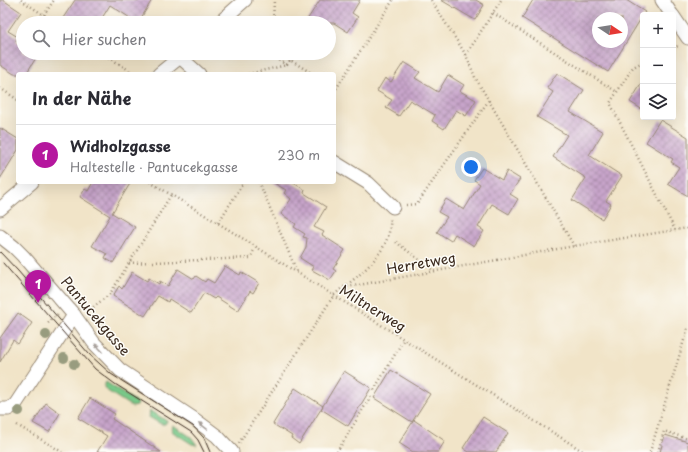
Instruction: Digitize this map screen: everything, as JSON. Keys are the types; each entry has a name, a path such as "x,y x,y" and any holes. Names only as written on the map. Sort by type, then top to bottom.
{"street":[{"path":"227,16 245,0"},
{"path":"662,0 671,12"},
{"path":"676,23 683,42"},
{"path":"161,72 176,60"},
{"path":"187,60 197,72"},
{"path":"336,163 368,183 393,207"},
{"path":"0,209 30,184"},
{"name":"Pantucekgasse","path":"0,236 23,256 76,318 94,343 120,370 194,418 235,448"},
{"path":"4,409 15,405 76,318"}],"path":[{"path":"20,0 44,15 54,0"},
{"path":"273,16 274,0"},
{"path":"336,86 393,0"},
{"path":"431,0 466,55 475,77 574,246"},
{"path":"466,55 501,0"},
{"path":"493,13 617,92"},
{"path":"113,60 132,72"},
{"path":"278,60 287,65"},
{"path":"257,72 287,65 290,60 311,72"},
{"path":"640,64 633,67 610,103 675,230"},
{"path":"0,88 16,99"},
{"path":"235,448 334,295 375,259 387,239 393,207 417,204 489,100"},
{"name":"Miltnerweg","path":"154,184 218,222 584,452"},
{"path":"218,222 243,184"},
{"path":"260,184 298,272"},
{"path":"76,318 110,294 171,194"},
{"name":"Herretweg","path":"342,288 574,246 688,228"},
{"path":"396,242 434,271"},
{"path":"129,263 250,258 256,246"},
{"path":"48,323 60,312"},
{"path":"650,452 688,327"},
{"path":"374,390 404,339"},
{"path":"337,452 371,396"},
{"path":"18,425 58,451 62,452"},
{"path":"658,452 664,432 688,439"}],"green space":[{"path":"106,382 138,403 137,406 132,407 106,390 104,386"},
{"path":"150,411 167,421 165,424 161,424 149,417"},
{"path":"173,425 191,437 197,445 192,444 173,432"}],"building":[{"path":"0,0 3,0 21,12 18,16 16,16 16,19 8,31 16,36 16,60 35,60 27,72 16,72 16,74 0,65"},
{"path":"75,0 152,0 142,16 127,16 110,5 103,16 64,16"},
{"path":"320,0 360,0 352,13 358,17 348,32 336,24 336,16 310,16"},
{"path":"441,0 476,0 484,5 475,20"},
{"path":"533,0 626,0 645,12 640,12 640,20 628,40 628,12 592,12 592,48 623,48 608,72 522,18"},
{"path":"404,62 420,72 415,78 438,92 448,75 464,85 460,91 476,100 466,116 456,110 444,129 432,121 435,115 410,100 399,116 386,108 392,100 377,91 385,78 391,82"},
{"path":"557,73 584,90 570,112 603,132 589,155 622,176 606,201 611,204 602,219 572,200 586,178 553,157 567,135 537,117 553,92 547,88"},
{"path":"640,86 640,108 630,102"},
{"path":"660,120 688,137 688,196 668,184 679,167 671,162 673,159 646,142"},
{"path":"0,128 16,138 16,153 0,179"},
{"path":"482,168 502,180 507,171 520,179 510,194 518,199 509,214 492,204 478,227 484,231 474,246 455,234 451,241 437,232 447,217 438,212 446,199 464,210 480,184 474,180"},
{"path":"92,184 130,184 112,213 135,227 113,263 105,258 107,254 92,246 110,216 80,197 85,189 88,191"},
{"path":"276,184 295,184 305,190 304,193 326,207 314,227 324,232 322,235 345,250 333,269 336,271 330,280 312,270 314,267 300,258 306,247 307,238 303,237 305,234 294,227 296,224 281,214 291,199 284,193 286,190"},
{"path":"225,266 240,275 241,272 259,283 253,293 250,291 238,311 216,297 214,299 204,293 191,313 169,299 168,302 158,296 145,316 113,296 119,286 122,289 132,272 147,281 149,278 159,284 160,281 168,286 178,269 194,279 196,276 205,282 207,279 214,283"},
{"path":"18,313 32,323 18,344 13,340 0,362 0,338"},
{"path":"391,370 430,394 412,422 374,398"},
{"path":"344,371 371,388 348,426 321,409"},
{"path":"295,388 323,406 299,444 291,438 292,436 273,424"},
{"path":"90,398 115,414 112,419 161,452 97,452 107,436 78,418"},
{"path":"46,403 60,413 49,432 33,423"},
{"path":"483,417 508,433 496,452 469,452 463,448"},
{"path":"414,420 445,441 438,452 413,452 399,443"},
{"path":"665,435 688,442 688,452 660,452"}],"tram line":[{"path":"0,252 89,354 111,374 193,426 204,438 210,452"},
{"path":"3,263 95,369 115,384 191,432 198,440 204,452"}],"place":[{"name":"Widholzgasse","path":"38,303"}]}
